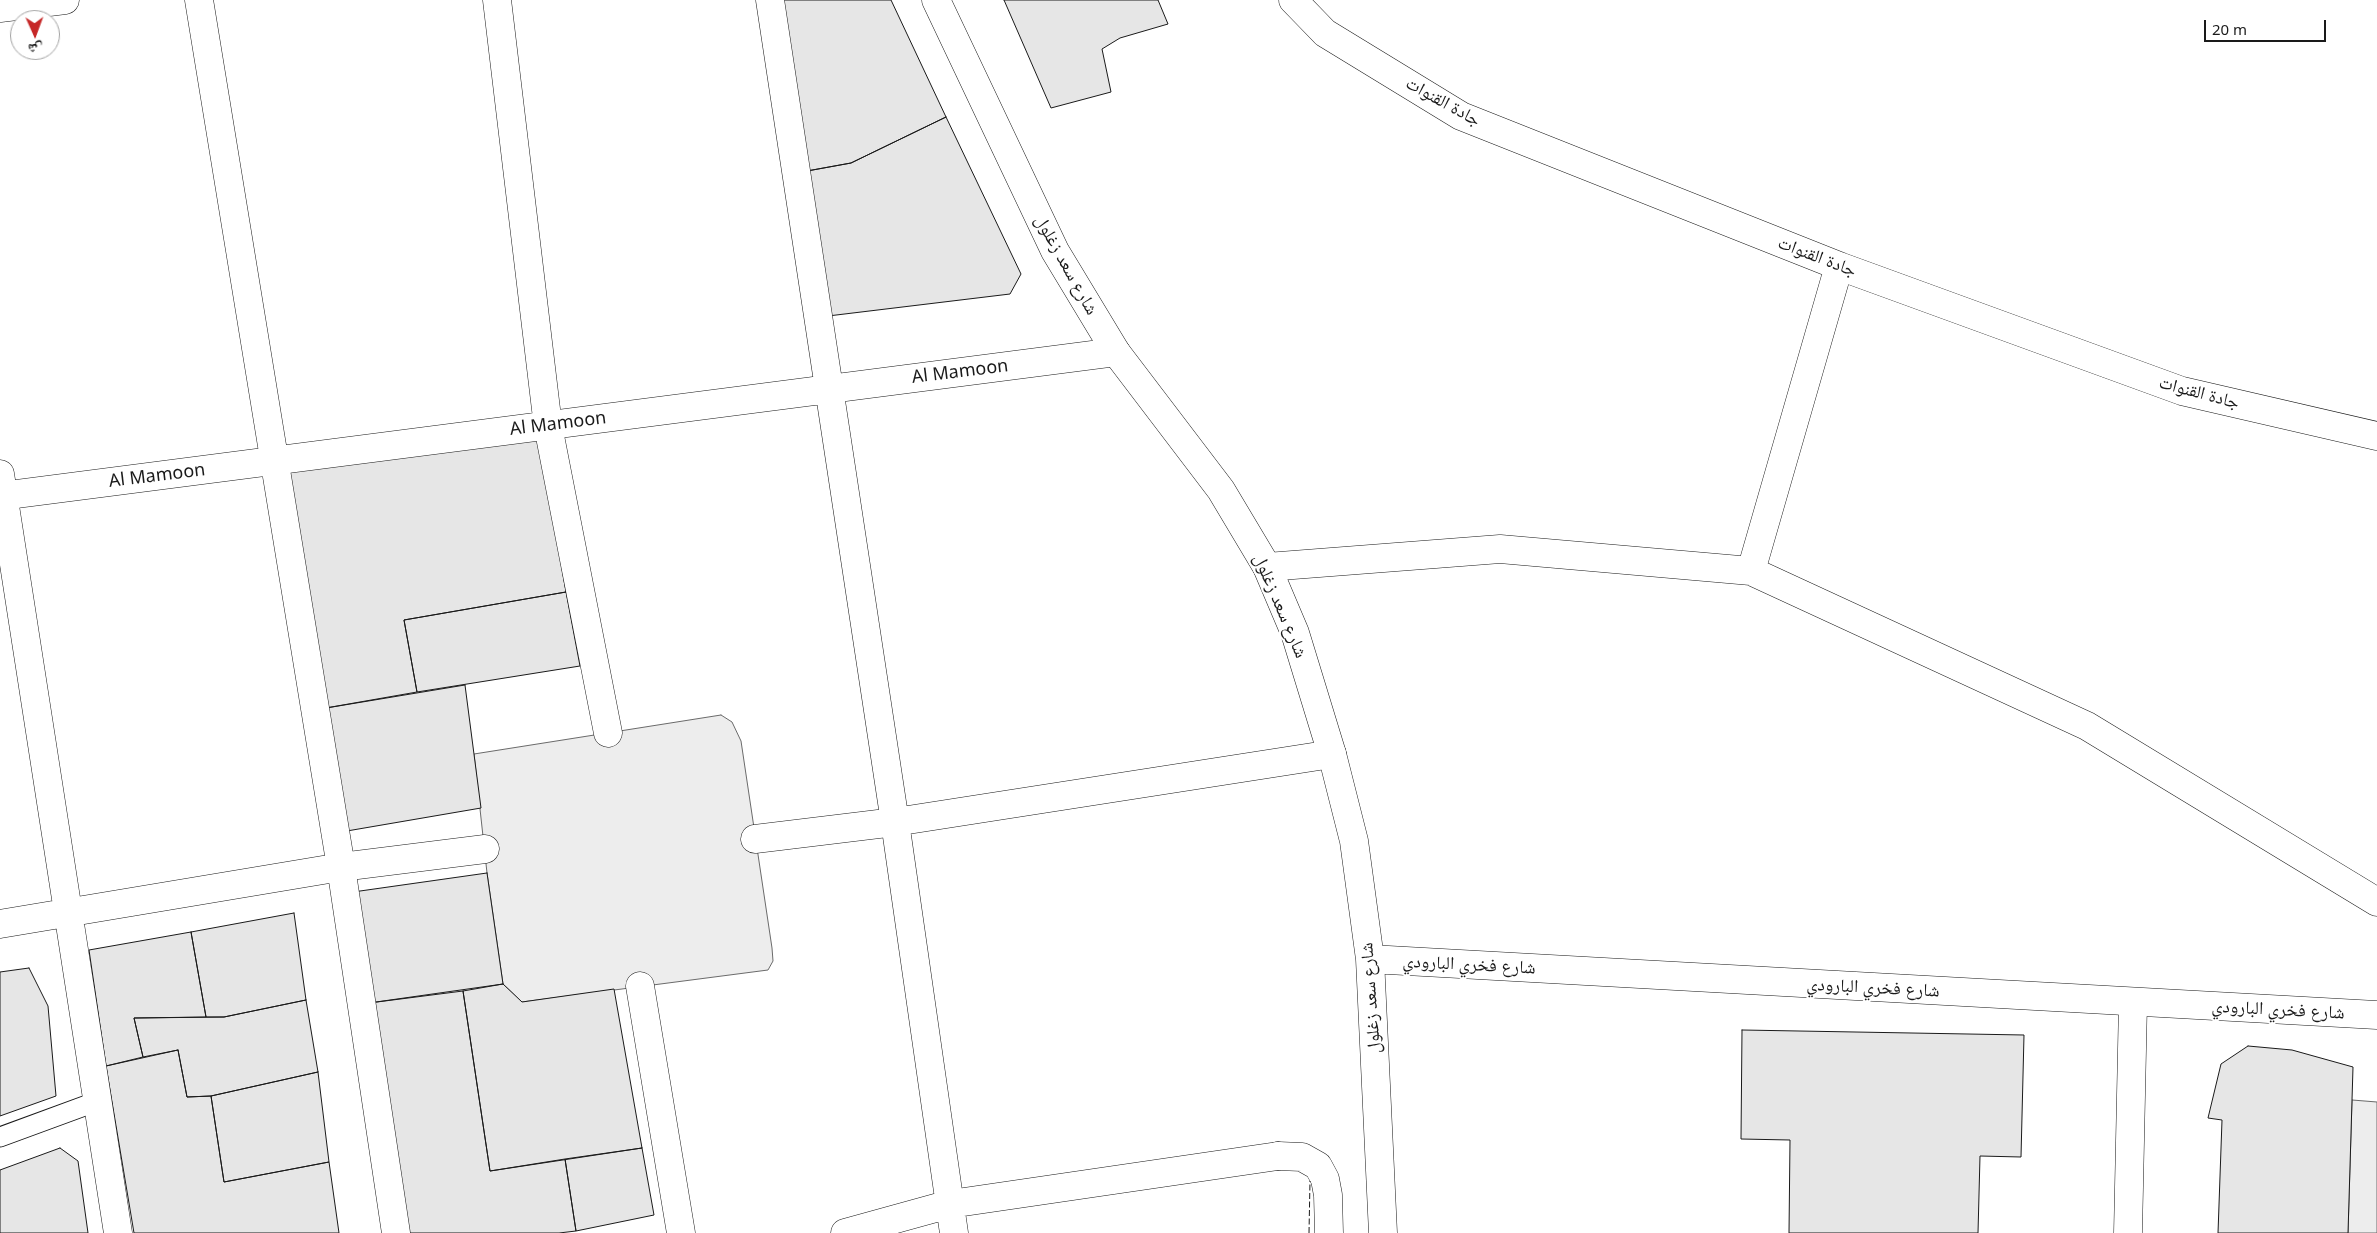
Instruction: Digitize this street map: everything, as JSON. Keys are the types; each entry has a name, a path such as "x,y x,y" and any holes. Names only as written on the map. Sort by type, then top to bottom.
{"street":[{"path":"0,8 65,0"},
{"path":"199,0 341,867 396,1233"},
{"path":"496,0 548,426 608,733"},
{"path":"770,0 895,822 954,1233"},
{"name":"شارع سعد زغلول","path":"936,0 1055,251 1116,352 1221,490 1267,567 1295,633 1332,754 1354,841 1370,959 1383,1233"},
{"name":"جادة القنوات","path":"1293,0 1325,33 1461,116 1839,266 2182,391 2377,436"},
{"path":"1751,571 1839,266"},
{"name":"Al Mamoon","path":"1,489 274,461 1116,352"},
{"path":"1,489 118,1233"},
{"path":"1267,567 1500,549 1751,571 2086,726 2377,902"},
{"path":"755,839 895,822 1332,754"},
{"path":"0,924 341,867 485,849"},
{"name":"شارع فخري البارودي","path":"1370,959 2133,1003 2377,1015"},
{"path":"640,986 681,1233"},
{"path":"2128,1233 2133,1003"},
{"path":"845,1233 950,1204 1278,1156 1302,1157 1318,1166 1325,1179 1328,1195 1329,1233"}],"lane":[{"path":"0,1137 98,1101"}],"shaded area":[{"path":"721,715 732,722 741,741 772,948 773,961 768,970 522,1002 503,984 487,873 474,754"},
{"path":"2352,1100 2377,1102 2377,1233 2348,1233"}],"building":[{"path":"777,0 891,0 946,117 851,163 807,171"},
{"path":"1004,0 1158,0 1168,24 1120,38 1102,49 1111,92 1051,108"},
{"path":"946,117 1021,274 1010,294 828,316 807,171 851,163"},
{"path":"539,433 566,592 404,620 417,692 320,709 281,465"},
{"path":"566,592 580,666 417,692 404,620"},
{"path":"465,685 481,808 341,832 320,709"},
{"path":"487,873 503,984 369,1003 353,892"},
{"path":"294,913 306,1000 224,1017 206,1017 191,932"},
{"path":"191,932 206,1017 134,1018 143,1057 106,1066 89,950"},
{"path":"29,968 48,1006 56,1096 0,1116 0,972"},
{"path":"503,984 522,1002 614,989 642,1148 490,1171 463,991"},
{"path":"463,991 490,1171 565,1159 576,1231 559,1233 402,1233 369,1003"},
{"path":"306,1000 318,1072 211,1096 187,1097 178,1050 143,1057 134,1018 224,1017"},
{"path":"1742,1030 2024,1035 2021,1157 1980,1156 1978,1233 1789,1233 1790,1140 1741,1139"},
{"path":"2248,1046 2292,1050 2353,1067 2348,1233 2218,1233 2222,1120 2208,1118 2221,1064"},
{"path":"178,1050 187,1097 211,1096 224,1182 329,1162 339,1233 134,1233 106,1066"},
{"path":"318,1072 329,1162 224,1182 211,1096"},
{"path":"60,1148 78,1161 88,1233 0,1233 0,1170"},
{"path":"642,1148 654,1215 576,1231 565,1159"}],"fence":[{"path":"1309,1233 1310,1181"}]}
